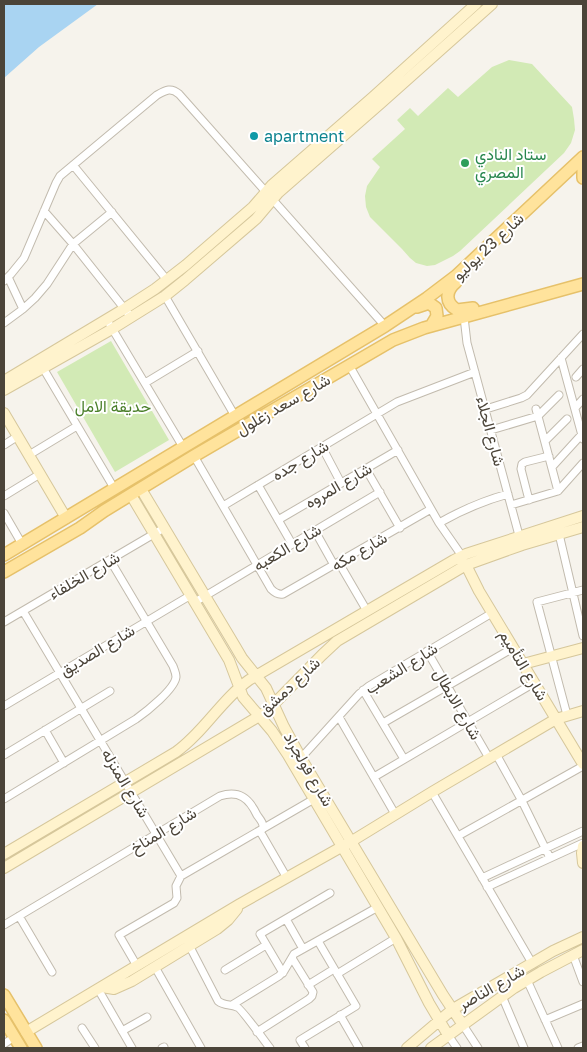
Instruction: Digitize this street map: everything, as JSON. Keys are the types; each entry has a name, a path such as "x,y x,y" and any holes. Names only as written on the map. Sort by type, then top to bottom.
{"main road":[{"name":"شارع 23 يوليو","path":"385,326 437,291 578,167 583,157"},
{"path":"578,167 583,179"},
{"path":"466,266 461,277 448,291 448,299 451,306 457,310 484,307 492,309"},
{"name":"شارع سعد زغلول","path":"5,567 80,528 194,456 400,336 583,284"},
{"path":"407,311 432,304 438,313 431,326"},
{"name":"شارع سعد زغلول","path":"4,555 385,326"},
{"path":"4,995 36,1048"},
{"path":"4,1020 20,1048"}],"street":[{"path":"378,99 476,4"},
{"path":"4,381 40,364 127,313 165,296 256,219 269,195 272,185 492,4"},
{"path":"23,309 6,279 24,258 60,176 157,95 171,89 179,94 385,326"},
{"path":"73,165 167,280"},
{"path":"127,313 269,195"},
{"path":"44,211 73,244 127,313"},
{"path":"4,323 35,298 47,284 73,244 112,212"},
{"path":"165,296 235,416"},
{"name":"شارع الجلاء","path":"464,317 467,343 521,541"},
{"path":"109,324 183,447"},
{"path":"486,408 527,395 583,334"},
{"path":"145,383 198,352"},
{"path":"552,467 583,435 561,358"},
{"path":"4,390 40,364"},
{"path":"40,364 114,488"},
{"name":"شارع التأميم","path":"349,365 439,523 464,561 479,591 583,765"},
{"path":"576,377 583,369"},
{"name":"شارع جده","path":"224,506 405,399 475,372"},
{"path":"491,430 538,416 558,395"},
{"path":"575,408 583,399"},
{"path":"536,409 558,491"},
{"path":"4,413 66,518"},
{"path":"544,441 567,418"},
{"path":"29,455 77,426"},
{"path":"4,444 18,436"},
{"path":"322,447 341,483"},
{"name":"شارع المروه","path":"278,520 398,450"},
{"path":"194,456 258,565"},
{"path":"529,500 521,469 522,464 549,456"},
{"path":"511,505 558,491 583,463"},
{"path":"366,469 400,528"},
{"path":"4,496 40,474"},
{"path":"258,485 292,544"},
{"name":"شارع فولجراد","path":"141,489 238,652 266,688 378,907 438,1020 457,1048"},
{"name":"شارع الكعبه","path":"193,598 206,596 380,492"},
{"path":"439,523 479,502 508,494"},
{"name":"شارع فولجراد","path":"130,495 229,660 239,688 247,702 277,738 314,799 347,844 478,1048"},
{"name":"شارع مكه","path":"258,565 273,592 280,595 432,509"},
{"path":"4,513 22,544"},
{"name":"شارع دمشق","path":"4,868 258,716 274,705 338,641 410,592 464,561 583,516"},
{"name":"شارع دمشق","path":"521,541 559,534 583,527"},
{"name":"شارع الخلفاء","path":"4,622 164,528"},
{"path":"315,531 367,611"},
{"path":"559,534 583,636"},
{"path":"4,799 136,719 156,703 174,682 176,677 175,671 110,560"},
{"path":"567,715 537,602 583,590"},
{"name":"شارع دمشق","path":"4,854 182,747 239,688 257,675 367,611 410,592"},
{"name":"شارع الصديق","path":"4,706 146,621 193,598"},
{"name":"شارع المنزله","path":"24,611 180,876"},
{"name":"شارع الشعب","path":"301,758 363,690 492,613"},
{"path":"383,723 513,648"},
{"path":"523,664 583,648"},
{"name":"شارع الابطال","path":"427,651 468,722 522,800 550,858"},
{"path":"374,777 534,683"},
{"path":"363,690 404,759"},
{"path":"4,755 110,691"},
{"path":"26,1032 556,719 583,711"},
{"path":"339,717 395,814"},
{"path":"45,730 64,763"},
{"path":"458,836 583,765"},
{"path":"432,792 532,963"},
{"name":"شارع المناخ","path":"4,925 226,794 240,795 250,803 262,824 261,833 287,878"},
{"path":"137,966 119,935 174,903 177,898 176,886 180,876 314,799"},
{"path":"482,878 583,831"},
{"path":"487,887 583,845 583,863"},
{"path":"282,973 260,934 330,893"},
{"path":"100,988 114,989 132,981 217,929 235,912 240,904"},
{"path":"232,1005 271,982 282,973 294,954 378,907"},
{"path":"19,916 52,972"},
{"path":"286,919 304,949"},
{"name":"شارع الناصر","path":"407,1048 453,1009 553,951 583,937"},
{"path":"308,985 336,972 396,938"},
{"path":"305,1048 300,1040 356,1006 318,941"},
{"path":"225,970 266,945"},
{"path":"190,946 218,1001 222,1004 240,1008 266,1047"},
{"name":"شارع الناصر","path":"431,1048 502,996 527,980 583,950"},
{"path":"553,951 555,958 560,962"},
{"path":"573,956 583,982"},
{"path":"257,1032 312,996 313,992 292,958"},
{"path":"155,967 201,1048"},
{"path":"527,980 558,1048"},
{"path":"100,988 132,1048"},
{"path":"502,996 524,1048"},
{"path":"545,1020 583,1004"},
{"path":"340,1016 359,1048"},
{"path":"122,1031 147,1017"},
{"path":"82,1028 95,1048"},
{"path":"4,1044 14,1037"},
{"path":"578,1048 583,1046"}],"green space":[{"name":"ستاد النادي المصري","path":"509,60 532,64 572,107 575,130 571,143 564,153 460,251 435,265 427,266 416,263 370,217 366,207 365,196 367,186 380,167 372,159 405,129 397,120 410,108 418,116 448,88 458,97 492,67"},
{"name":"حديقة الامل","path":"111,341 169,440 115,472 57,372"}],"water":[{"path":"4,4 98,4 39,47 4,78"}],"place":[{"name":"apartment","path":"254,136"},
{"name":"ستاد النادي المصري","path":"465,163"}]}
